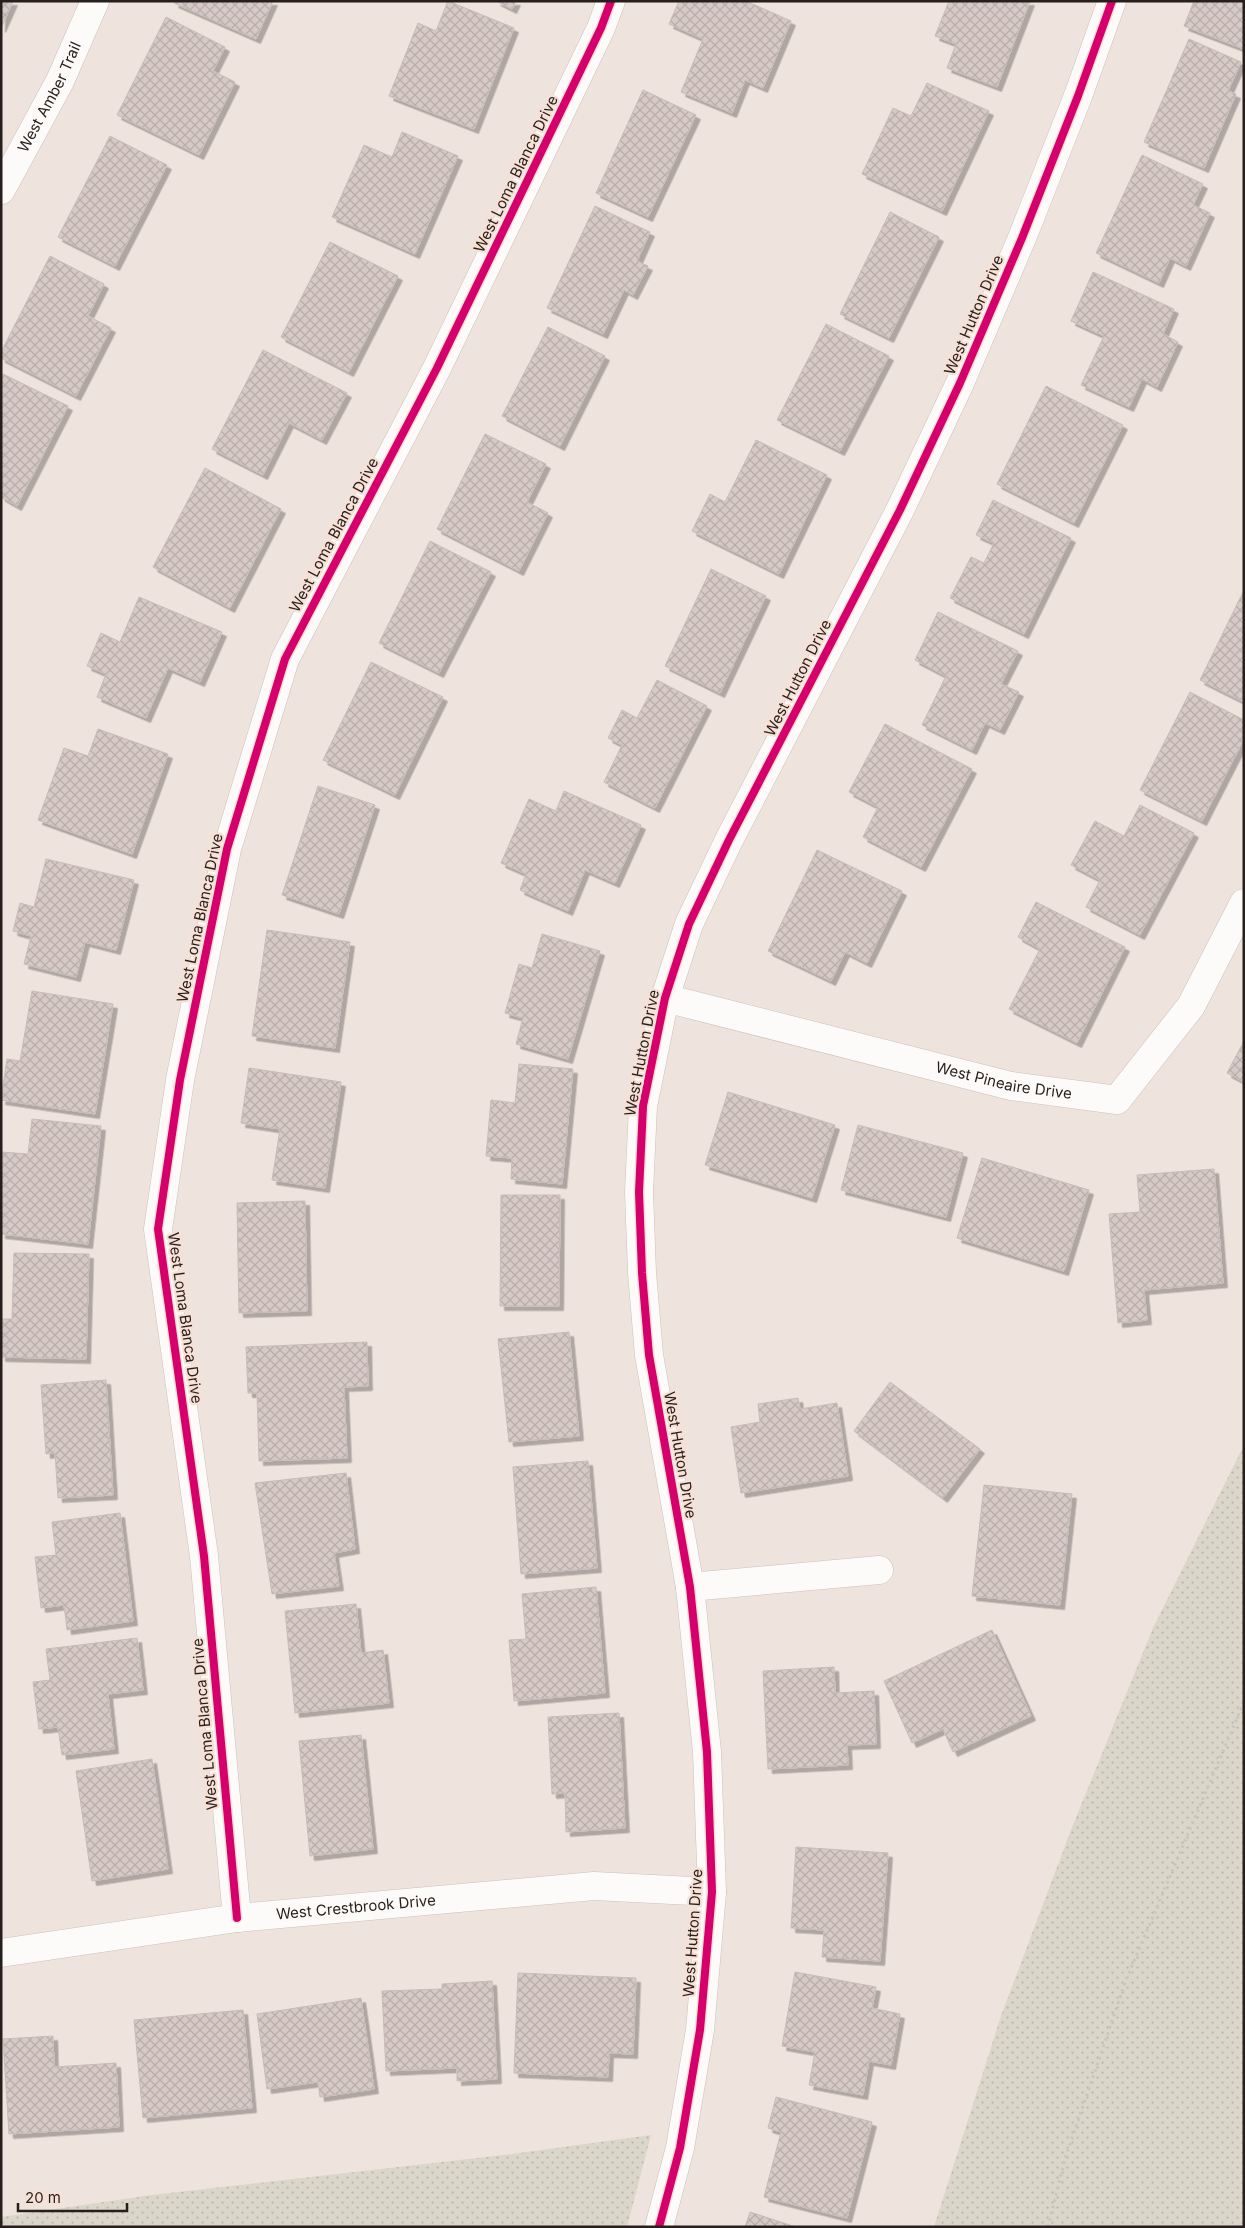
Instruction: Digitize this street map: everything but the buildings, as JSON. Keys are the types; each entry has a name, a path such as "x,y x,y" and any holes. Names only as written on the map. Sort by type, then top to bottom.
{"street":[{"name":"West Amber Trail","path":"1,190 60,81 95,1"},
{"name":"West Loma Blanca Drive","path":"237,1918 204,1556 158,1229 180,1080 227,850 285,659 437,368 597,37 611,1"},
{"name":"West Hutton Drive","path":"659,2227 680,2148 700,2030 712,1892 706,1752 690,1587 649,1355 642,1273 639,1192 643,1106 665,998 689,924 729,840 900,510 960,383 1022,238 1078,96 1112,1"},
{"name":"West Pineaire Drive","path":"665,998 1011,1086 1117,1100 1192,1006 1244,903"},
{"path":"690,1587 879,1570"},
{"name":"West Crestbrook Drive","path":"1,1953 237,1918 594,1886 712,1892"}],"path":[{"path":"1048,2227 1065,2159 1126,1980 1244,1702"}],"shaded area":[{"path":"1244,1445 1244,2227 934,2227 1001,2016 1071,1830 1153,1628"},
{"path":"651,2135 627,2227 1,2227 1,2217 152,2195 512,2154"}],"cycle path":[{"path":"237,1918 204,1556 158,1229 180,1080 227,849 285,659 437,368 601,28 611,1"},
{"path":"659,2227 680,2148 700,2030 712,1892 707,1752 690,1587 649,1355 642,1273 639,1192 643,1106 665,998 689,924 729,840 900,510 960,383 1022,238 1078,96 1112,1"}]}
